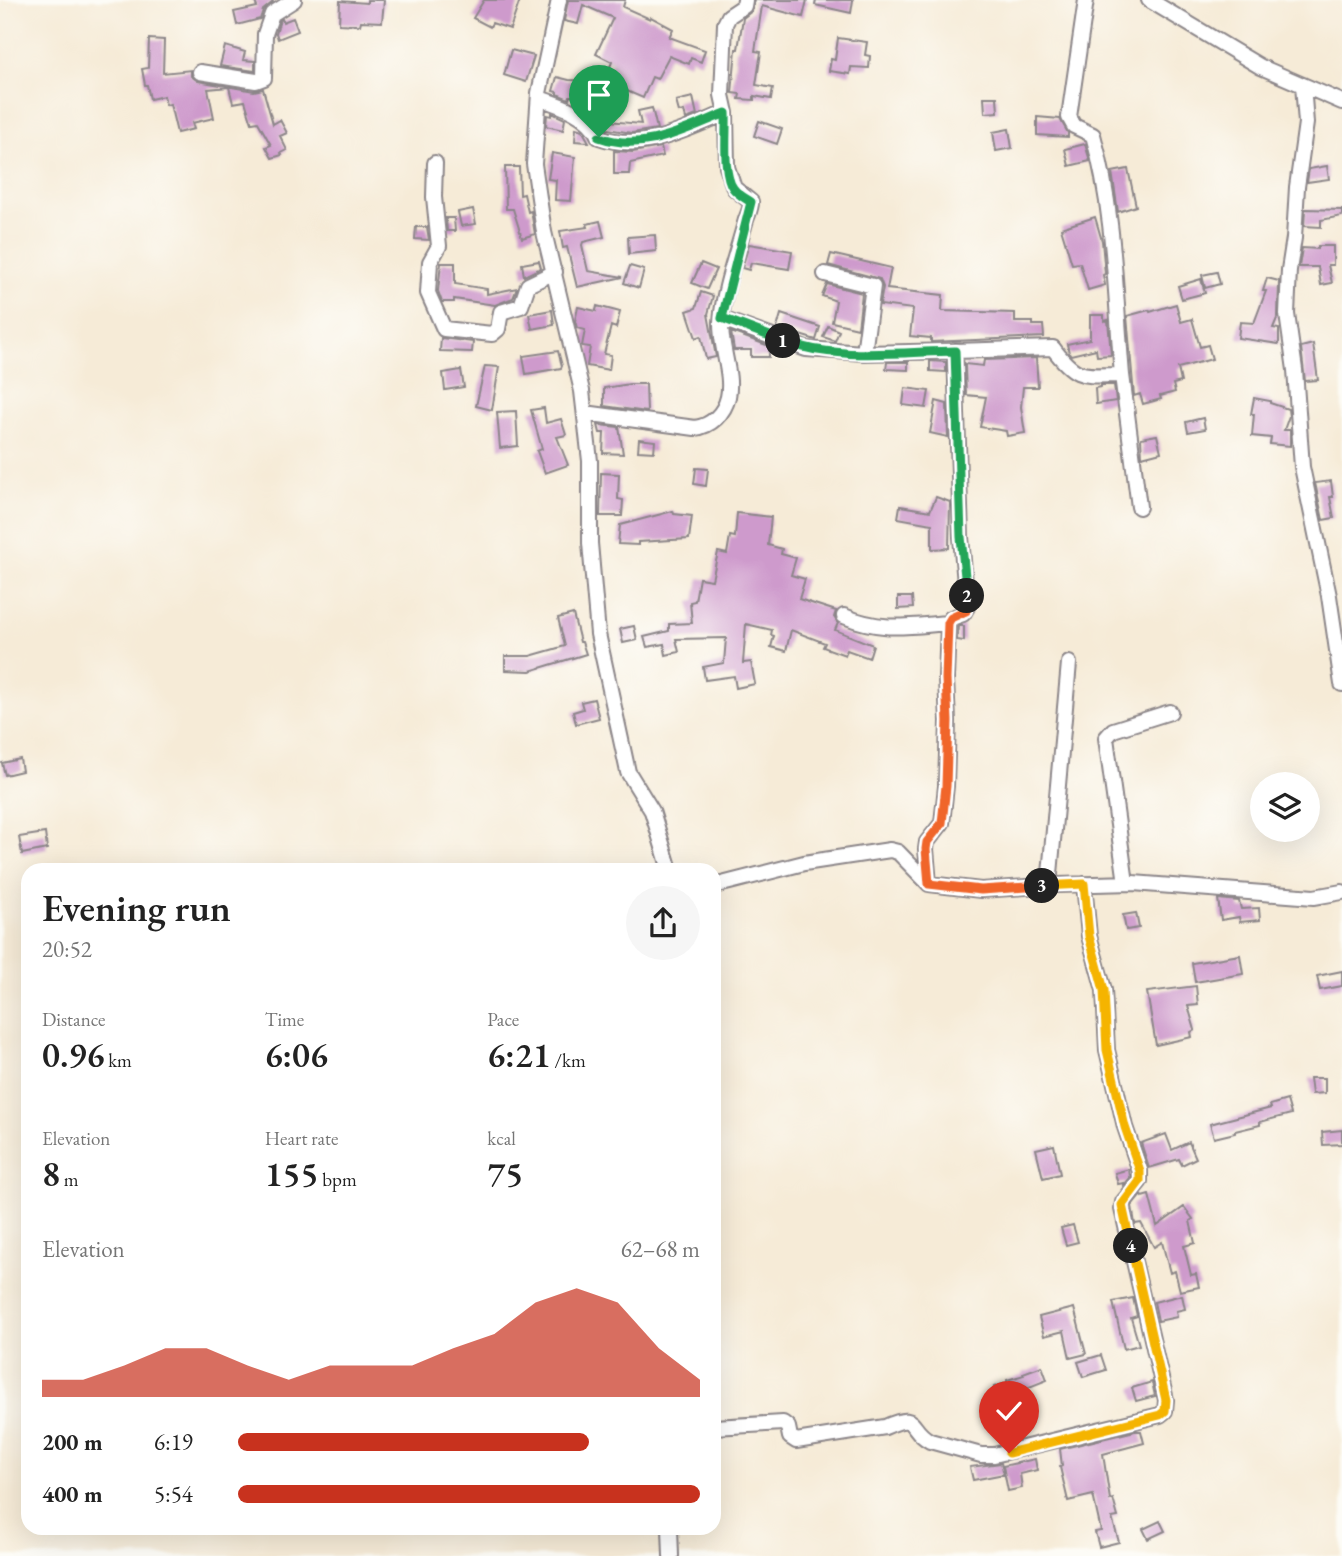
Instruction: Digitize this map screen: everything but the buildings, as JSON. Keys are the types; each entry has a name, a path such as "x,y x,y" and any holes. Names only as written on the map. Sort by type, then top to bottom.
{"street":[{"path":"200,72 256,81 264,78 265,34 272,14 294,0"},
{"path":"559,0 539,98 534,164 544,232 585,413 590,461 590,543 598,634 628,772 652,811 669,863"},
{"path":"585,413 695,428 706,427 715,420 728,397 722,318 751,202 737,192 731,183 727,167 726,113 722,95 725,24 729,16 744,6 745,0"},
{"path":"1086,0 1069,117 1074,126 1093,135 1110,209 1122,374 1139,507"},
{"path":"1149,0 1261,67 1342,102"},
{"path":"1303,85 1306,123 1297,187 1287,314 1295,370 1302,467 1329,596 1342,684"},
{"path":"539,98 567,108 594,127 599,137 641,142 663,138 726,113"},
{"path":"435,163 434,197 439,246 430,262 428,293 444,329 492,334 498,329 501,312 521,306 528,285 555,272"},
{"path":"825,274 873,286 864,353"},
{"path":"722,318 797,347 864,353 1053,348 1072,370 1084,376 1122,374"},
{"path":"929,884 927,842 942,823 946,786 948,623 951,618 963,614 967,607 961,537 955,351"},
{"path":"844,616 868,625 888,628 948,623"},
{"path":"1049,885 1069,663"},
{"path":"1126,883 1106,737 1113,730 1170,712"},
{"path":"721,884 804,863 890,850 898,852 929,884 981,890 1126,883 1314,897 1342,892"},
{"path":"721,1427 783,1423 788,1427 790,1437 796,1441 908,1421 929,1441 981,1455 994,1455 1160,1415 1165,1411 1166,1400 1122,1209 1124,1202 1140,1181 1140,1171 1125,1127 1107,1050 1104,990 1089,936 1084,884"},
{"path":"670,1535 671,1556"}],"route":[{"path":"599,137 650,142 726,113 727,167 731,183 737,192 751,202 751,211 747,217 722,318 806,349 864,353 955,351 961,537 967,607 963,614 949,619 948,623 946,786 942,823 927,842 929,884 981,890 1084,884 1089,936 1104,990 1107,1050 1125,1127 1141,1177 1122,1209 1166,1400 1165,1411 1160,1415 1009,1453"}]}
